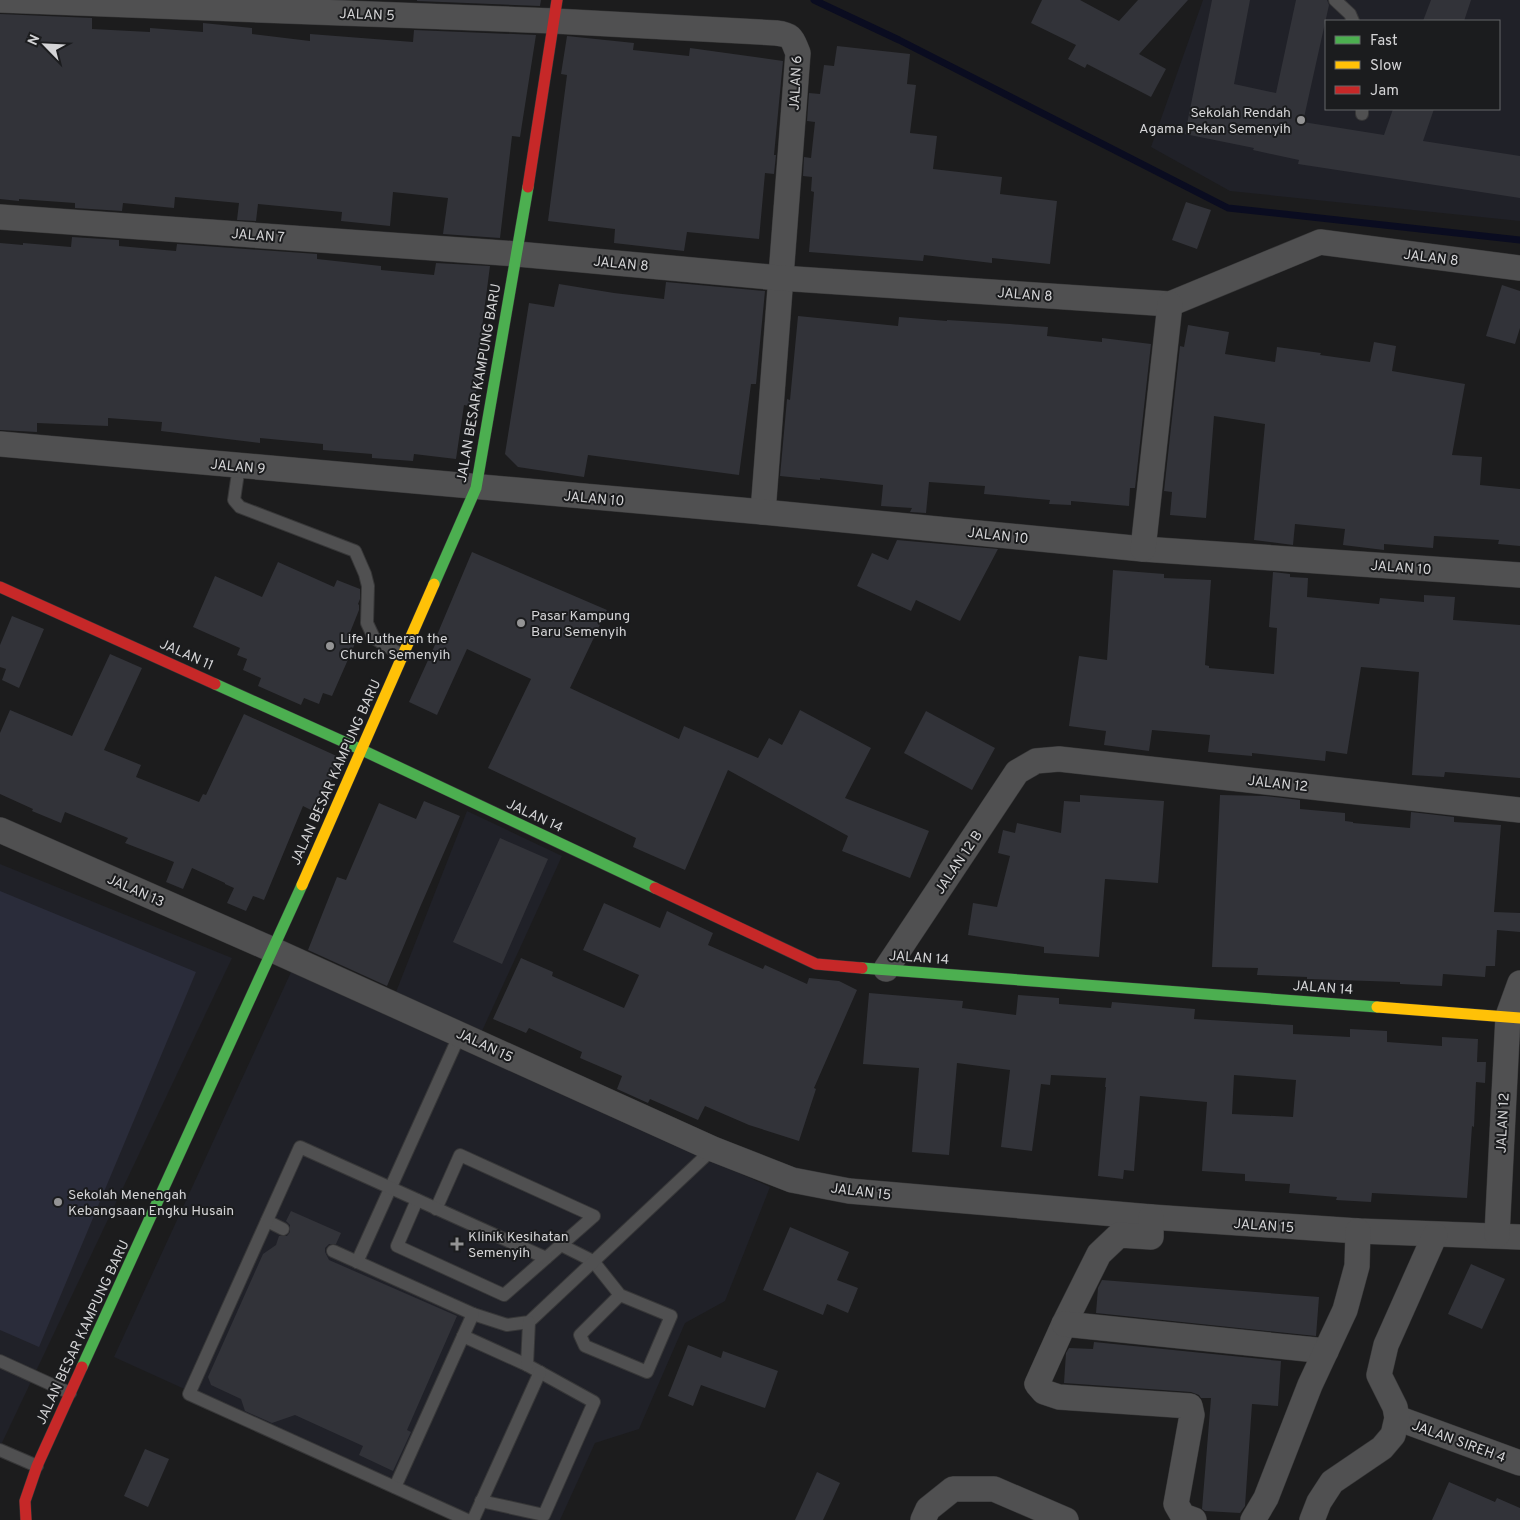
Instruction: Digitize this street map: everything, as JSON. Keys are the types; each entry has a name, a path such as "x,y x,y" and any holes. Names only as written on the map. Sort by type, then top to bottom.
{"street":[{"name":"JALAN 5","path":"0,0 555,11"},
{"name":"JALAN BESAR KAMPUNG BARU","path":"26,1520 25,1501 37,1466 273,950 476,488 517,254 555,11"},
{"name":"JALAN 6","path":"555,11 786,34 792,38 798,53 780,278"},
{"name":"JALAN 7","path":"0,217 517,254"},
{"name":"JALAN 8","path":"517,254 780,278 1170,304 1320,242 1520,268"},
{"path":"763,512 780,278"},
{"path":"1142,549 1170,304"},
{"name":"JALAN 9","path":"0,444 476,488"},
{"name":"JALAN 10","path":"476,488 763,512 1142,549 1520,575"},
{"name":"JALAN 11","path":"0,586 362,750"},
{"name":"JALAN 14","path":"362,750 816,964 1514,1017"},
{"name":"JALAN 12","path":"1036,761 1059,758 1520,810"},
{"name":"JALAN 12 B","path":"886,969 1017,772 1036,761"},
{"name":"JALAN 13","path":"0,830 273,950"},
{"name":"JALAN 15","path":"273,950 712,1149 792,1180 849,1191 1151,1218 1435,1235 1508,1236"},
{"name":"JALAN 12","path":"1508,1236 1514,1017 1520,983"},
{"path":"1151,1218 1151,1237 1119,1235 1099,1254 1037,1384 1044,1392 1059,1397 1190,1406 1192,1415 1176,1504 1183,1516 1194,1520"},
{"path":"1253,1520 1266,1498 1310,1385 1345,1310 1357,1266 1358,1231"},
{"path":"1312,1520 1319,1502 1332,1482 1382,1448 1393,1435 1397,1418 1395,1407 1379,1375 1386,1345 1435,1235"},
{"path":"1064,1324 1326,1351"},
{"name":"JALAN SIREH 4","path":"1397,1418 1520,1463"},
{"path":"923,1520 928,1509 953,1489 994,1489 1066,1520"}],"lane":[{"path":"1335,0 1350,14 1353,20"},
{"path":"239,466 234,500 240,507 355,551 368,586 367,623 374,638 403,656"},
{"path":"357,1262 460,1034"},
{"path":"467,1520 189,1394 300,1147 546,1258"},
{"path":"333,1251 473,1314 507,1325 529,1322 712,1149"},
{"path":"417,1200 397,1246 504,1295 594,1216 460,1155 436,1209"},
{"path":"267,1221 283,1229"},
{"path":"561,1245 593,1261 620,1294 671,1316 647,1372 585,1346 580,1335 620,1294"},
{"path":"395,1488 473,1314"},
{"path":"526,1365 529,1322"},
{"path":"463,1336 540,1372 594,1402 544,1515 481,1501"},
{"path":"0,1361 70,1393"},
{"path":"473,1520 540,1372"},
{"path":"0,1450 37,1466"}],"shaded area":[{"name":"Sekolah Rendah Agama Pekan Semenyih","path":"1203,0 1520,0 1520,221 1230,191 1151,147"},
{"path":"467,811 562,856 482,1031 396,992"},
{"name":"Sekolah Menengah Kebangsaan Engku Husain","path":"0,864 232,958 0,1447"},
{"name":"Sekolah Menengah Kebangsaan Engku Husain","path":"0,891 196,972 39,1347 0,1330"},
{"name":"Klinik Kesihatan Semenyih","path":"292,970 770,1187 725,1301 685,1323 639,1429 595,1443 560,1520 473,1520 114,1357"}],"building":[{"path":"417,0 541,0 540,6"},
{"path":"1042,0 1080,0 1119,21 1138,0 1188,0 1139,54 1166,69 1151,97 1087,64 1085,68 1068,59 1076,45 1031,23"},
{"path":"1212,0 1250,0 1234,84 1276,93 1296,0 1327,0 1329,5 1303,122 1384,135 1393,110 1434,110 1423,141 1520,156 1520,198 1298,164 1299,160 1253,150 1254,148 1185,134"},
{"path":"1431,0 1471,0 1464,20 1423,20"},
{"path":"0,14 92,18 92,29 150,32 150,28 203,32 203,23 252,28 252,34 310,41 310,34 413,42 414,30 536,35 520,137 512,136 500,238 443,234 448,198 393,192 390,226 341,221 342,212 258,204 256,221 237,220 239,203 175,197 174,208 123,203 122,211 75,208 75,203 0,199"},
{"path":"567,36 634,43 633,50 689,56 690,48 783,61 774,155 776,155 774,174 765,173 759,239 687,232 684,251 614,243 615,229 548,221 567,75 561,74"},
{"path":"837,46 910,54 907,84 916,85 910,133 937,136 933,169 1002,177 1000,194 1057,201 1050,264 992,258 992,263 924,255 923,261 809,252 814,192 811,191 812,177 803,176 804,157 811,158 815,122 807,121 809,93 820,94 824,65 834,66"},
{"path":"1186,202 1211,210 1197,249 1172,240"},
{"path":"72,237 119,240 119,246 176,251 177,244 317,254 317,259 381,266 381,270 434,275 436,263 490,266 477,366 480,367 474,407 464,405 456,459 414,454 413,461 372,458 372,454 323,450 323,444 260,438 260,443 161,431 162,422 108,418 108,426 37,423 37,432 0,430 0,243 71,247"},
{"path":"666,282 765,291 756,384 751,384 739,475 588,455 584,477 518,467 505,454 529,303 554,307 559,284 664,299"},
{"path":"1502,285 1520,291 1520,328 1515,344 1486,336"},
{"path":"798,316 898,326 899,317 1048,327 1047,336 1102,342 1102,338 1151,344 1135,488 1130,488 1129,506 1071,501 1071,505 1049,504 1050,500 984,494 985,486 929,482 926,513 910,512 912,508 881,506 883,485 780,476 787,399 790,400"},
{"path":"1188,325 1229,332 1225,354 1275,362 1277,347 1370,362 1374,342 1396,346 1392,371 1465,384 1452,455 1482,457 1480,485 1520,489 1520,546 1498,544 1499,540 1434,536 1433,548 1384,544 1384,550 1343,545 1345,529 1295,524 1293,545 1254,540 1265,424 1214,416 1206,518 1170,515 1172,492 1164,491 1180,346 1184,347"},
{"path":"897,540 998,549 960,621 916,600 911,611 857,586 872,553 888,560"},
{"path":"472,552 607,610 570,688 679,739 684,726 758,758 769,738 782,745 800,710 871,748 845,798 929,831 910,878 842,851 848,836 728,770 685,870 633,847 636,838 488,768 531,679 467,649 437,715 409,702 439,636 437,635"},
{"path":"278,562 334,587 337,580 360,589 359,610 349,635 357,639 332,696 323,693 319,704 304,698 301,705 258,686 261,678 243,670 247,659 237,655 240,648 193,627 215,576 262,597"},
{"path":"1113,570 1164,574 1164,578 1211,580 1205,665 1209,666 1209,668 1274,674 1277,628 1269,627 1273,572 1290,574 1290,577 1308,578 1307,597 1379,604 1380,598 1424,602 1424,595 1455,597 1453,620 1520,625 1520,778 1445,772 1444,777 1412,775 1419,672 1361,667 1347,754 1326,751 1325,761 1252,753 1252,756 1208,752 1210,735 1152,730 1149,751 1104,745 1106,731 1069,726 1079,656 1107,660"},
{"path":"12,616 44,629 19,688 2,680 6,669 0,667 0,645"},
{"path":"110,654 142,668 104,750 141,765 136,777 199,802 203,794 206,795 244,714 341,758 317,813 303,806 264,900 253,896 246,911 227,903 234,888 225,883 192,868 183,889 166,882 174,862 125,843 128,838 65,812 61,823 32,811 33,809 0,794 0,733 10,710 72,736"},
{"path":"926,711 995,748 972,790 904,753"},
{"path":"1080,795 1164,801 1158,883 1105,879 1099,957 1044,953 1044,947 968,935 973,903 997,907 1010,856 998,853 1003,830 1015,833 1017,823 1061,833 1064,801 1080,802"},
{"path":"1220,795 1265,796 1300,800 1300,809 1345,813 1345,821 1353,823 1410,828 1411,812 1454,817 1454,822 1501,825 1494,912 1520,913 1520,932 1497,930 1495,966 1486,966 1485,977 1443,974 1442,986 1400,984 1400,982 1307,979 1307,977 1257,975 1258,968 1212,967"},
{"path":"424,801 460,816 387,986 308,950 337,877 346,880 379,803 416,819"},
{"path":"500,838 548,859 502,964 453,942"},
{"path":"604,903 660,928 667,911 713,933 708,945 763,969 765,965 807,984 809,978 839,981 857,990 814,1088 816,1089 799,1141 749,1125 705,1106 698,1120 650,1099 648,1103 617,1089 622,1076 580,1058 582,1052 529,1028 526,1033 493,1019 521,958 553,972 552,976 624,1008 639,975 583,950"},
{"path":"869,993 963,1001 962,1008 1016,1015 1018,995 1059,998 1059,1004 1111,1008 1112,1002 1195,1009 1194,1019 1293,1025 1293,1034 1350,1037 1350,1029 1387,1031 1387,1042 1442,1046 1442,1037 1478,1039 1477,1062 1486,1062 1485,1083 1476,1082 1467,1198 1372,1193 1371,1202 1336,1200 1337,1197 1289,1193 1290,1184 1245,1181 1245,1174 1202,1171 1207,1102 1140,1096 1134,1171 1124,1170 1123,1179 1098,1176 1106,1078 1051,1075 1050,1085 1041,1084 1032,1151 1001,1147 1010,1070 957,1063 949,1155 912,1152 919,1068 863,1064","holes":["1234,1075 1296,1080 1293,1117 1232,1114"]},
{"path":"291,1211 341,1233 336,1244 329,1244 325,1248 329,1260 457,1316 407,1430 411,1432 393,1471 359,1455 363,1446 295,1415 272,1423 245,1411 241,1399 211,1385 208,1377 263,1254 276,1245 279,1236 287,1236 290,1232 290,1225 286,1221"},
{"path":"790,1227 849,1252 837,1280 858,1288 848,1313 827,1304 823,1315 763,1290"},
{"path":"1471,1264 1505,1279 1482,1329 1448,1314"},
{"path":"1102,1280 1319,1297 1316,1336 1096,1313 1098,1288"},
{"path":"1094,1342 1281,1361 1278,1406 1252,1404 1245,1506 1240,1513 1205,1511 1202,1509 1211,1398 1201,1398 1199,1395 1191,1392 1064,1383 1066,1353 1069,1348 1093,1349"},
{"path":"688,1345 721,1358 723,1351 778,1371 765,1408 701,1385 693,1406 668,1396"},
{"path":"145,1449 169,1459 148,1507 124,1496"},
{"path":"817,1472 840,1483 823,1520 795,1520"},
{"path":"1449,1482 1495,1502 1497,1498 1520,1508 1520,1520 1432,1520"}],"waterway":[{"path":"814,0 899,40 1228,208 1520,240"}],"traffic: fast":[{"path":"434,584 476,488 528,187"},
{"path":"215,684 362,750 655,888"},
{"path":"82,1367 302,885"},
{"path":"862,968 1377,1007"}],"traffic: slow":[{"path":"302,885 434,584"},
{"path":"1377,1007 1520,1018"}],"traffic: jam":[{"path":"528,187 557,0"},
{"path":"0,587 215,684"},
{"path":"655,888 816,964 862,968"},
{"path":"26,1520 25,1501 37,1466 82,1367"}],"place":[{"name":"Sekolah Rendah Agama Pekan Semenyih","path":"1301,120"},
{"name":"Pasar Kampung Baru Semenyih","path":"521,623"},
{"name":"Life Lutheran the Church Semenyih","path":"330,646"},
{"name":"Sekolah Menengah Kebangsaan Engku Husain","path":"58,1202"},
{"name":"Klinik Kesihatan Semenyih","path":"457,1244"}]}
